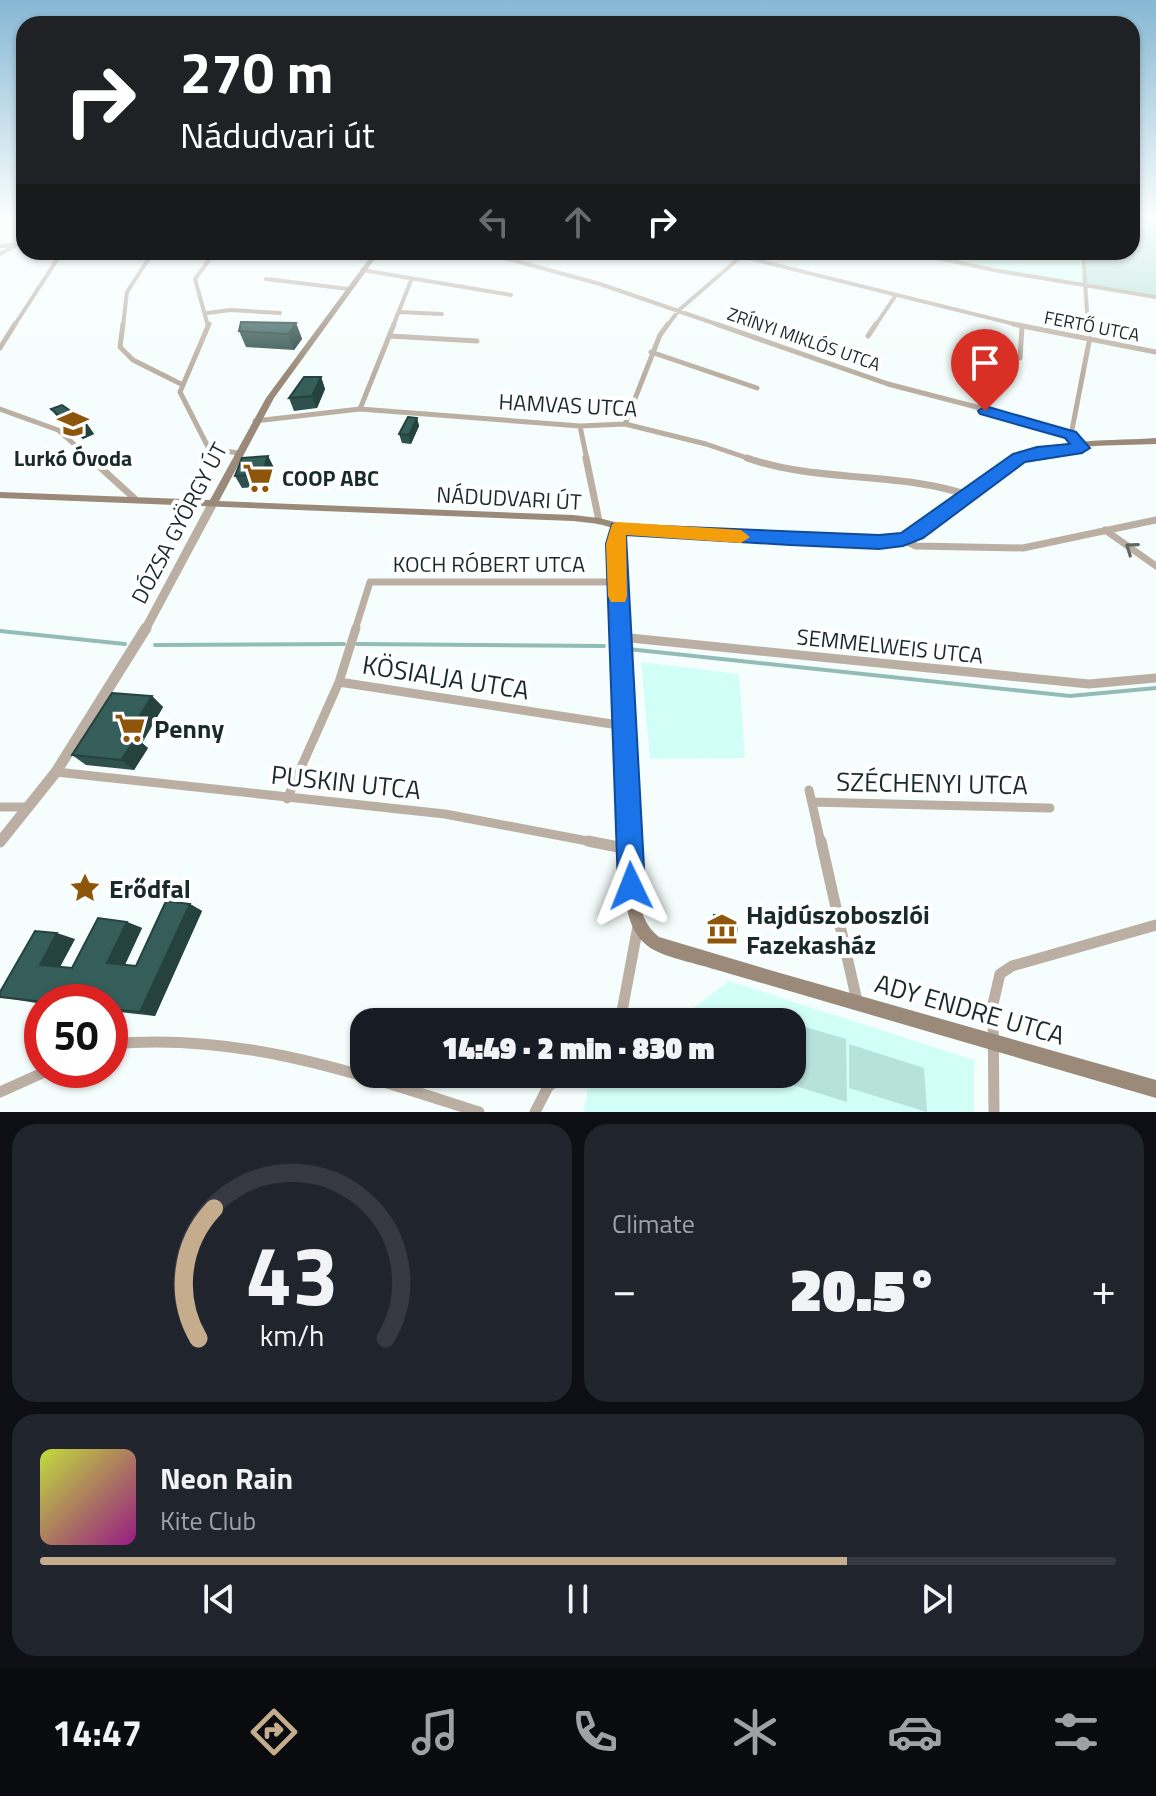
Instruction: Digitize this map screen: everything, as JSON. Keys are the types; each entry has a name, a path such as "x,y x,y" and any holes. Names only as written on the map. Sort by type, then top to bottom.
{"main road":[{"name":"DÓZSA GYÖRGY ÚT","path":"213,503 255,421 361,271"},
{"path":"903,540 917,534 1019,458 1037,452 1156,441"},
{"name":"NÁDUDVARI ÚT","path":"0,495 134,498 599,521 618,528 775,538 903,540"},
{"path":"618,528 615,544 630,849 634,915 638,926"},
{"name":"ADY ENDRE UTCA","path":"638,926 655,943 744,972 993,1039 1156,1089"}],"street":[{"path":"0,348 50,271"},
{"path":"141,271 127,292 120,347 133,360 181,384"},
{"path":"201,271 195,279 209,325 181,384 181,396 209,449 239,453"},
{"path":"368,271 511,295"},
{"name":"ZRÍNYI MIKLÓS UTCA","path":"547,271 679,310 892,384 1071,435"},
{"path":"625,424 660,335 679,310 724,271"},
{"name":"FERTŐ UTCA","path":"807,271 1022,327 1089,342 1156,352"},
{"path":"1007,271 1156,297"},
{"path":"1082,448 1071,435 1089,342 1085,271"},
{"path":"360,409 412,278"},
{"path":"266,279 349,289"},
{"path":"868,336 896,295"},
{"path":"207,313 231,310 280,313"},
{"path":"399,312 442,314"},
{"name":"FERTŐ UTCA","path":"1020,358 1022,327"},
{"path":"390,336 477,341"},
{"path":"651,352 757,388"},
{"path":"0,409 58,430 134,498"},
{"name":"HAMVAS UTCA","path":"255,421 360,409 580,426 625,424 642,426 784,469 938,485 968,495"},
{"path":"580,426 599,521"},
{"name":"DÓZSA GYÖRGY ÚT","path":"0,842 56,772 168,592 213,503"},
{"path":"903,540 916,546 1023,548 1156,520"},
{"path":"1105,530 1156,566"},
{"name":"KOCH RÓBERT UTCA","path":"339,682 370,582 617,582"},
{"name":"SEMMELWEIS UTCA","path":"620,637 1089,684 1156,678"},
{"name":"KÖSIALJA UTCA","path":"287,799 339,682 625,726"},
{"name":"PUSKIN UTCA","path":"56,772 445,814 630,849"},
{"name":"SZÉCHENYI UTCA","path":"809,790 857,1001"},
{"name":"SZÉCHENYI UTCA","path":"812,802 1050,808"},
{"path":"0,807 23,810"},
{"path":"994,1112 996,985 1005,970 1156,925"},
{"path":"623,1008 638,926"},
{"path":"128,1041 224,1041 380,1081 479,1112"},
{"path":"0,1092 24,1081"},
{"path":"535,1112 547,1088"}],"shaded area":[{"path":"1012,271 1084,271 1087,285"},
{"path":"1084,271 1156,271 1156,295 1087,285"},
{"path":"641,662 739,674 745,758 650,759"},
{"path":"729,981 974,1060 974,1112 584,1112 589,1088 806,1088 806,1008 693,1008"},
{"path":"806,1027 846,1039 847,1102 802,1088 806,1088"},
{"path":"849,1044 924,1068 927,1112 849,1088"}],"building":[{"path":"241,322 296,323 288,334 239,331"},
{"path":"304,377 321,377 312,396 289,398"},
{"path":"62,405 85,421 74,427 51,409"},
{"path":"408,417 417,418 409,435 399,434"},
{"path":"268,456 262,474 235,476 242,458"},
{"path":"112,693 152,696 126,738 136,738 121,760 72,755"},
{"path":"166,901 190,904 140,1012 128,1011 128,984 24,984 24,1000 0,997 35,931 57,933 40,965 72,968 98,918 127,922 107,963 136,966"},
{"path":"714,915 737,921 736,935 713,929"}],"waterway":[{"path":"0,631 125,644"},
{"path":"155,645 344,644"},
{"path":"357,644 604,646"},
{"path":"628,649 1070,696 1156,688"}],"slow traffic":[{"path":"618,596 615,544 618,528 741,537"}],"place":[{"name":"Lurkó Óvoda","path":"73,424"},
{"name":"COOP ABC","path":"258,478"},
{"name":"Penny","path":"130,728"},
{"name":"Erődfal","path":"85,888"},
{"name":"Hajdúszoboszlói Fazekasház","path":"722,929"}],"route":[{"path":"631,886 615,544 618,528 642,532 790,539 903,540 917,534 1019,458 1037,452 1082,448 1071,435 985,411"}]}
